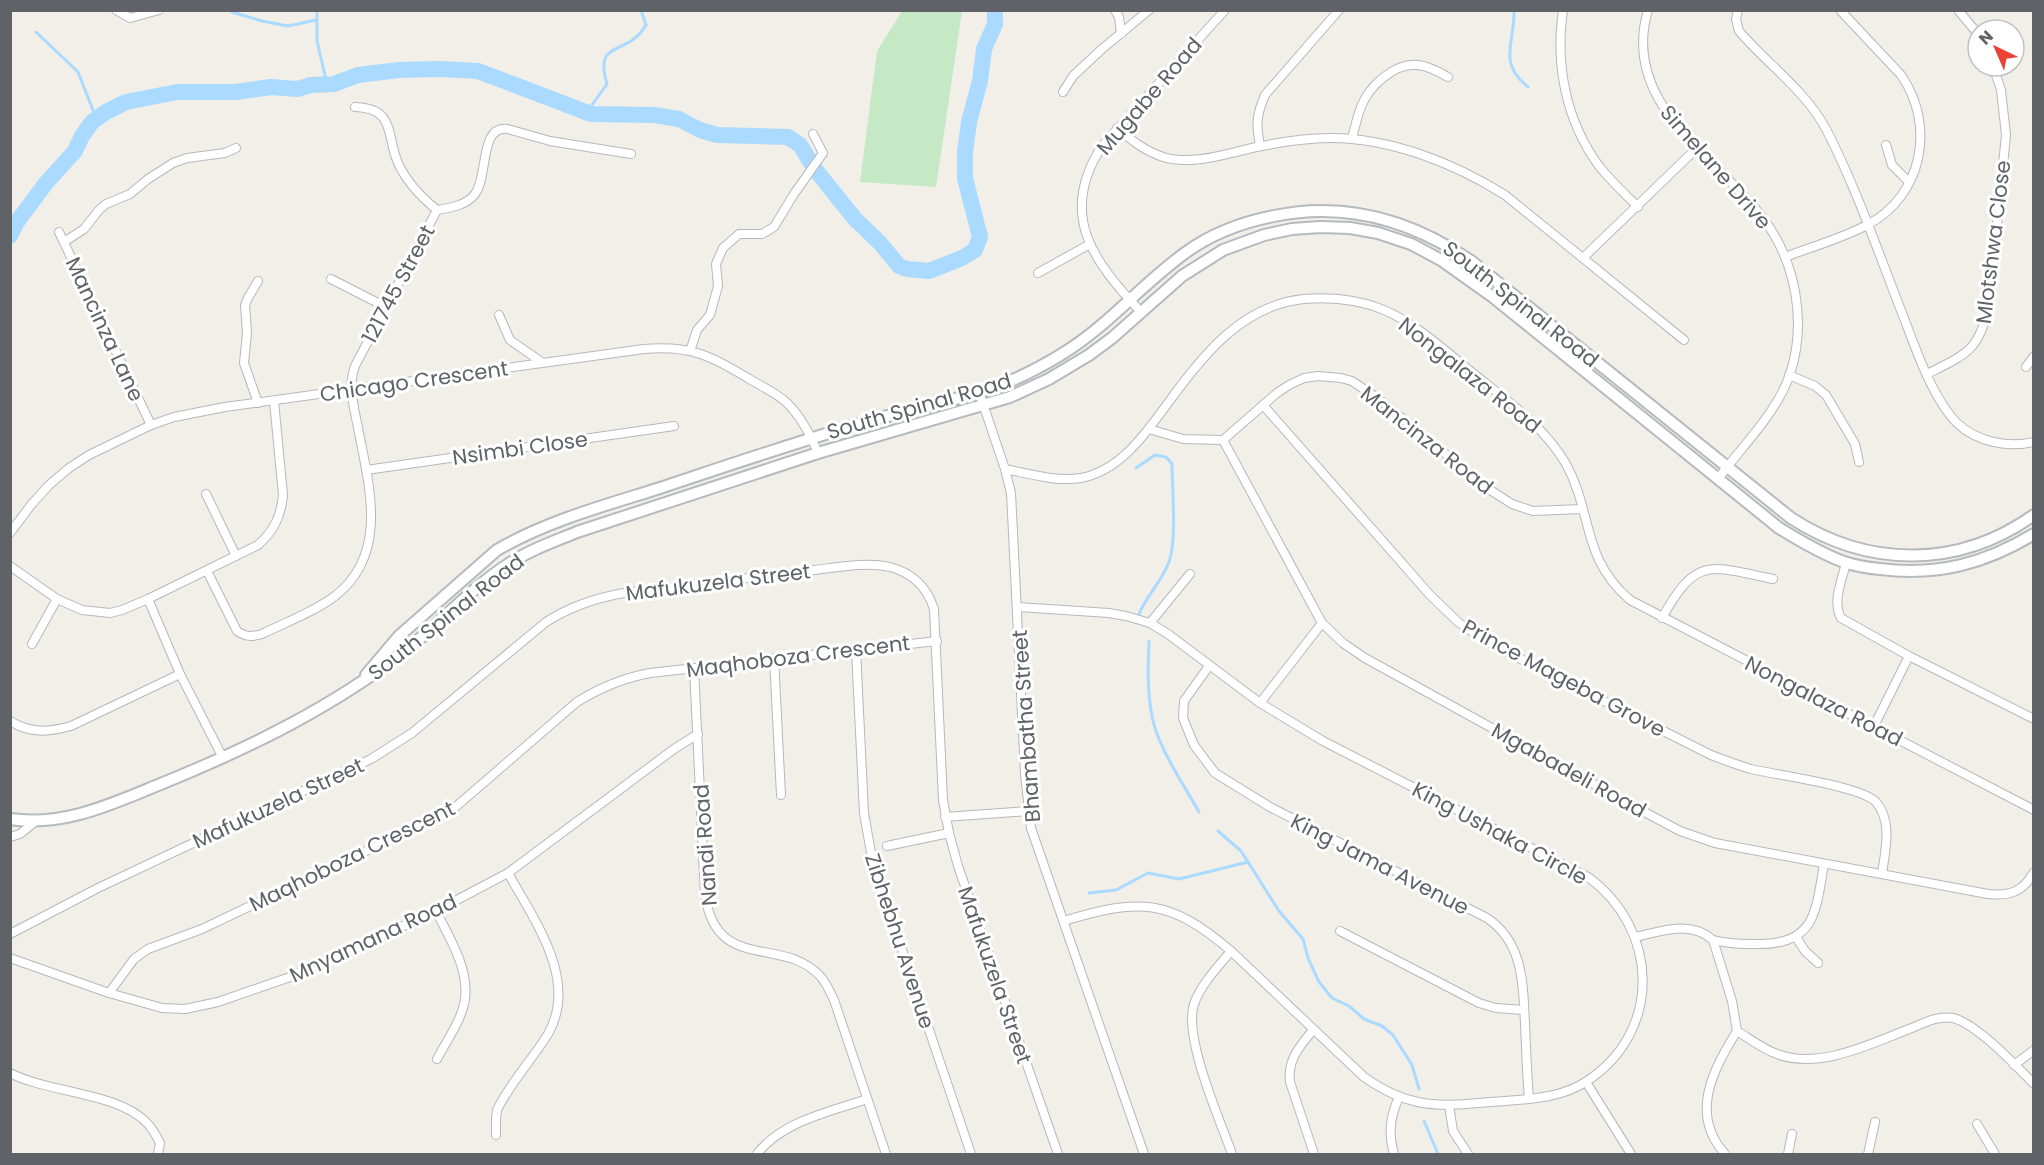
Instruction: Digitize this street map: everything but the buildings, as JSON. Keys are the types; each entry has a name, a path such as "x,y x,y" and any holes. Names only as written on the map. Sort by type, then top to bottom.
{"street":[{"path":"116,10 130,18 159,10"},
{"path":"1115,10 1119,17 1121,34"},
{"path":"1063,92 1078,71 1149,10"},
{"name":"Mugabe Road","path":"1142,312 1103,267 1090,244 1081,215 1084,185 1093,160 1117,128 1225,10"},
{"path":"1260,146 1256,124 1265,95 1339,10"},
{"path":"1563,10 1561,70 1566,99 1579,130 1599,165 1638,207"},
{"name":"Simelane Drive","path":"1648,10 1643,31 1644,54 1648,75 1664,110 1677,128 1762,216 1785,257 1795,292 1798,339 1790,375 1769,412 1718,478"},
{"path":"1738,10 1736,19 1738,31 1819,117 1840,161 1928,374 1944,407 1968,432 1989,441 2004,444 2034,442"},
{"path":"1785,257 1867,225 1898,200 1917,162 1921,144 1920,120 1910,87 1840,10"},
{"path":"1352,138 1368,95 1392,72 1409,65 1419,65 1427,66 1448,77"},
{"name":"Mlotshwa Close","path":"1928,374 1972,347 1978,341 1986,322 2006,135 2001,90 1997,78"},
{"path":"355,107 369,107 379,112 387,123 398,163 406,177 419,194 437,210"},
{"name":"121745 Street","path":"351,390 355,366 437,210 459,205 475,194 486,162 490,136 501,128 550,141 631,154"},
{"path":"1117,128 1141,147 1175,159 1202,159 1260,146 1316,138 1352,138 1384,144 1417,154 1478,179 1515,202 1684,340"},
{"path":"690,351 697,330 710,315 718,286 716,264 723,248 739,234 762,234 778,222 794,194 823,154 813,134"},
{"path":"1886,145 1893,165 1909,182"},
{"path":"64,242 84,229 106,204 130,194 143,182 173,163 187,158 225,153 236,147"},
{"path":"1584,257 1697,148"},
{"name":"South Spinal Road","path":"358,685 399,636 497,550 514,540 561,520 812,438 979,392 1019,377 1062,354 1107,322 1167,267 1205,240 1254,221 1292,212 1363,214 1388,220 1444,242 1471,261 1791,518 1808,529 1849,548 1879,554 1924,555 1973,546 1997,537 2034,514"},
{"name":"South Spinal Road","path":"10,819 36,821 84,814 223,758 275,733 358,685 407,650 488,579 525,554 577,532 818,453 984,406 1019,393 1049,379 1089,355 1203,261 1243,241 1292,229 1350,228 1387,236 1428,251 1464,276 1787,533 1846,563 1895,571 1921,572 1945,569 1991,556 2034,534"},
{"name":"Mancinza Lane","path":"59,232 151,425"},
{"path":"1038,273 1090,244"},
{"path":"331,279 386,307"},
{"path":"258,281 245,305 247,333 244,363 258,403"},
{"name":"Nongalaza Road","path":"1005,469 1064,479 1093,475 1126,453 1149,429 1192,370 1213,346 1237,326 1264,310 1302,299 1348,301 1384,310 1409,324 1450,355 1538,427 1555,447 1567,466 1596,555 1608,577 1630,600 2034,810"},
{"path":"499,315 510,340 543,363"},
{"name":"Chicago Crescent","path":"10,533 31,505 69,468 114,442 174,417 225,407 644,349 670,347 690,351 726,365 777,395 796,413 812,438 818,453"},
{"path":"2026,367 2034,356"},
{"path":"1790,375 1815,386 1826,395 1855,444 1859,462"},
{"name":"Mancinza Road","path":"1223,440 1289,385 1304,378 1328,376 1341,378 1352,381 1380,400 1487,488 1512,504 1533,511 1582,509"},
{"path":"207,571 237,631 250,637 262,634 334,596 348,584 357,569 371,534 372,514 351,390"},
{"name":"Bhambatha Street","path":"979,392 1005,469 1012,503 1024,774 1031,828 1144,1155"},
{"path":"10,566 57,599 95,613 122,610 258,545 268,536 281,510 283,495 274,401"},
{"name":"Prince Mageba Grove","path":"1263,405 1430,595 1458,622 1487,642 1711,755 1750,769 1836,787 1869,797 1876,802 1884,819 1886,843 1882,874"},
{"name":"Nsimbi Close","path":"366,470 674,426"},
{"path":"1149,429 1183,439 1223,440"},
{"name":"Mgabadeli Road","path":"1223,440 1322,623 1356,653 1680,831 1715,843 1988,894 2007,895 2022,888 2034,872"},
{"path":"206,494 236,556"},
{"path":"1846,563 1837,605 1840,618 1909,656 2034,719"},
{"name":"Mafukuzela Street","path":"10,934 98,888 388,749 412,733 546,622 573,606 624,593 880,565 910,575 926,590 934,609 945,817 962,877 1058,1155"},
{"path":"1662,618 1682,585 1703,571 1713,568 1724,569 1773,579"},
{"path":"1150,623 1190,574"},
{"path":"32,644 57,599"},
{"path":"148,599 180,674 223,758"},
{"name":"King Ushaka Circle","path":"1018,607 1109,613 1150,623 1260,703 1323,741 1588,877 1621,908 1636,937 1642,968 1643,989 1632,1031 1618,1053 1586,1082 1558,1094 1529,1099 1449,1105 1417,1102 1399,1097 1364,1077 1231,951 1187,919 1145,906 1119,907 1064,921"},
{"path":"1260,703 1322,623"},
{"name":"Maqhoboza Crescent","path":"109,993 134,959 148,949 201,930 452,810 569,709 593,692 631,677 937,640"},
{"name":"Zibhebhu Avenue","path":"856,650 864,813 873,864 971,1155"},
{"path":"1874,726 1909,656"},
{"path":"774,658 781,795"},
{"name":"King Jama Avenue","path":"1209,666 1188,692 1182,708 1185,727 1207,765 1224,779 1270,807 1493,922 1505,935 1517,956 1522,976 1529,1099"},
{"name":"Nandi Road","path":"694,668 705,895 714,926 728,940 799,962 821,976 834,1000 886,1155"},
{"path":"10,721 27,730 39,732 63,728 180,674"},
{"name":"Mnyamana Road","path":"10,958 109,993 162,1008 185,1009 204,1006 257,990 293,976 436,910 508,873 674,749 698,734"},
{"path":"945,817 1028,811"},
{"path":"10,837 20,834 36,821"},
{"path":"887,846 949,834"},
{"path":"1636,937 1686,928 1700,931 1713,940 1732,944 1781,943 1796,937 1813,917 1824,864"},
{"path":"496,1135 497,1110 547,1035 554,1022 559,996 552,957 508,873"},
{"path":"436,910 460,962 466,988 465,1001 460,1015 437,1059"},
{"path":"1340,931 1486,1006 1524,1010"},
{"path":"1796,937 1805,951 1818,963"},
{"path":"1713,940 1732,1001 1737,1031 1722,1055 1707,1096 1707,1114 1712,1134 1725,1155"},
{"path":"1231,951 1200,991 1191,1019 1195,1049 1232,1155"},
{"path":"1737,1031 1775,1053 1807,1059 1849,1051 1935,1020 1952,1018 1975,1030 2034,1084"},
{"path":"1313,1030 1291,1061 1288,1073 1314,1155"},
{"path":"2014,1065 2034,1050"},
{"path":"10,1073 25,1080 110,1102 129,1111 148,1124 160,1143 158,1155"},
{"path":"1586,1082 1631,1155"},
{"path":"1394,1155 1389,1128 1399,1097"},
{"path":"757,1155 769,1141 790,1127 867,1099"},
{"path":"1449,1105 1453,1131 1468,1155"},
{"path":"1868,1155 1875,1122"},
{"path":"1977,1124 1995,1155"},
{"path":"1788,1155 1792,1134"}],"green space":[{"path":"902,11 962,11 936,187 860,182 877,51"}],"waterway":[{"path":"317,10 317,41 327,84"},
{"path":"591,114 592,105 607,84 604,70 608,54 630,42 646,25 641,10"},
{"path":"10,236 17,222 46,183 75,151 92,122 126,102 177,92 235,92 271,87 297,89 311,85 334,84 358,75 399,70 440,69 478,71 591,114 654,115 679,119 700,130 717,135 788,137 800,145 814,168 855,219 880,243 899,266 929,271 962,258 975,250 980,237 965,178 965,152 969,122 980,81 984,49 995,24 995,10"},
{"path":"1514,10 1510,61 1519,78 1528,87"},
{"path":"232,12 288,26 316,20"},
{"path":"36,32 78,72 96,118"},
{"path":"1136,468 1155,455 1166,457 1172,464 1174,514 1173,541 1169,562 1139,614"},
{"path":"1149,641 1150,707 1155,728 1172,765 1199,812"},
{"path":"1218,831 1241,851 1279,911 1303,939 1308,958 1319,982 1332,998 1349,1006 1364,1019 1382,1026 1393,1035 1412,1065 1419,1089"},
{"path":"1089,893 1116,890 1148,873 1179,879 1248,862"},
{"path":"1424,1121 1438,1154"}]}
